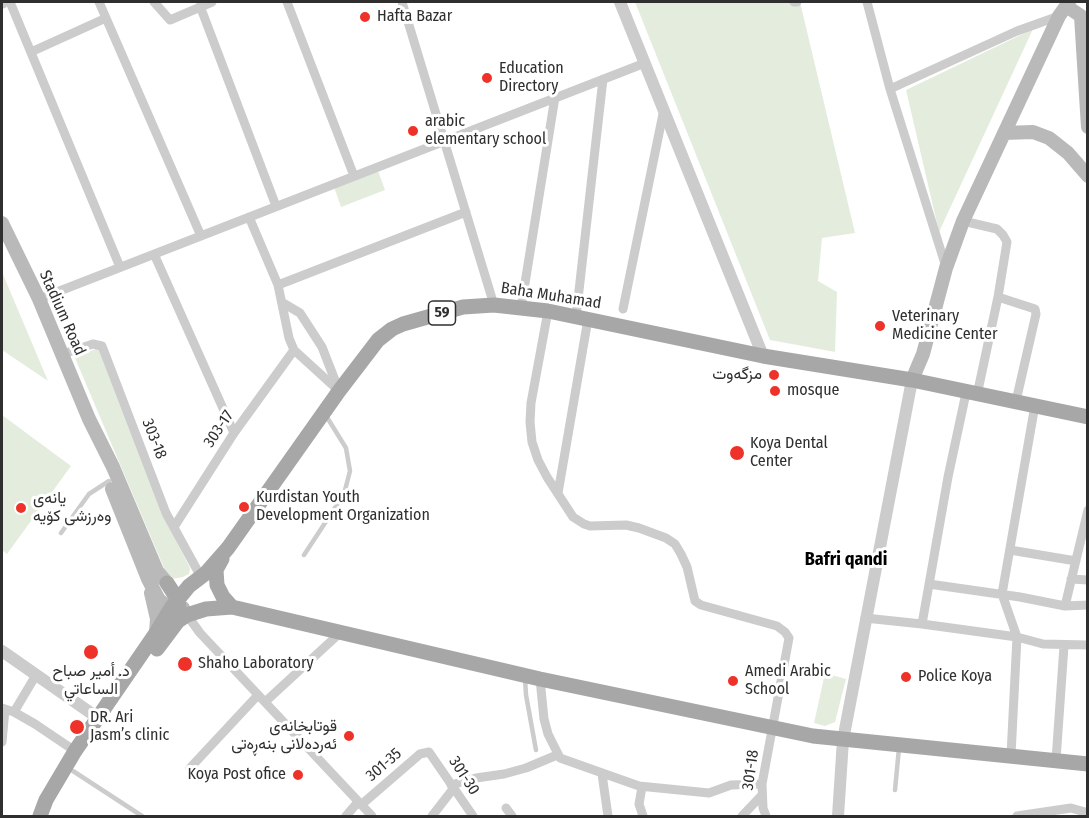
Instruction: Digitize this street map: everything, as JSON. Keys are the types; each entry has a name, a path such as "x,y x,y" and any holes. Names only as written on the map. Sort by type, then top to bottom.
{"main road":[{"path":"912,380 923,354 946,268 963,221 1065,8 1084,18 1088,127"},
{"path":"1004,133 1033,132 1050,138 1068,153 1088,176"},
{"name":"Stadium Road","path":"2,222 39,299 89,419"},
{"name":"Baha Muhamad","path":"39,816 45,800 75,751 195,582 228,548 339,391 378,340 392,329 463,307 494,305 548,311 763,356 912,380 1088,417"},
{"path":"89,419 109,481 148,579 159,600 166,605 173,616"},
{"path":"89,419 113,468 157,571 167,583 181,589 195,582"},
{"path":"228,548 216,570 217,585 223,597 232,607"},
{"path":"148,579 157,619 206,609 232,607 540,679 774,728 843,740 1011,754 1088,764"},
{"path":"167,583 173,616"},
{"name":"59","path":"48,816 57,795 173,616"}],"street":[{"path":"99,2 201,236"},
{"path":"154,2 170,20 212,2"},
{"path":"287,2 354,176"},
{"path":"402,2 494,305"},
{"path":"620,2 763,356"},
{"path":"867,2 890,89 946,268"},
{"path":"5,3 31,52 120,267"},
{"path":"200,6 276,206"},
{"path":"890,89 1065,8"},
{"path":"31,52 106,18"},
{"path":"39,299 645,63"},
{"path":"558,493 582,318 603,79"},
{"path":"521,308 555,98"},
{"path":"623,309 664,109"},
{"path":"278,285 466,212"},
{"path":"249,217 278,285 289,338 294,350 339,391"},
{"path":"922,624 948,477 999,297 1006,254 1007,242 997,229 963,221"},
{"path":"154,254 234,433"},
{"path":"999,297 1031,306 1035,309 1036,314 1016,401"},
{"path":"283,303 300,313 306,321 322,347 339,391"},
{"path":"548,311 531,403 530,422 532,441 538,460 558,493"},
{"name":"303-18","path":"63,354 93,344 102,346 195,582"},
{"name":"303-17","path":"174,527 234,433 294,350"},
{"path":"837,816 843,740 912,380"},
{"path":"1011,754 1017,637 1002,594 1035,405"},
{"name":"301-18","path":"558,493 573,517 584,524 597,526 612,524 639,528 666,538 675,544 687,567 695,601 700,606 777,626 789,638 762,784 763,808 766,816"},
{"path":"1065,606 1088,510"},
{"path":"1010,550 1076,561"},
{"path":"1071,579 1088,580"},
{"path":"929,585 1002,594 1065,606 1088,605"},
{"path":"173,616 200,633 372,816"},
{"path":"866,618 1017,637 1043,644 1088,645"},
{"path":"190,768 262,698 341,632"},
{"path":"1056,760 1064,646"},
{"path":"2,651 98,718"},
{"path":"2,742 7,710 36,675"},
{"path":"540,679 544,719 548,734 560,758 642,786 709,793 731,785 762,784"},
{"path":"7,710 49,733 75,751"},
{"name":"301-35","path":"346,816 420,754 429,752"},
{"name":"301-30","path":"429,752 473,816"},
{"path":"432,816 452,787 476,778 526,768 557,755"},
{"path":"602,774 608,816"},
{"path":"642,786 639,804 643,816"},
{"path":"742,816 762,795"},
{"path":"1017,816 1071,808 1088,813"}],"lane":[{"path":"304,555 344,494 350,471 346,448 324,412"},
{"path":"61,533 89,494 109,481"},
{"path":"525,675 526,695 536,750"},
{"path":"895,790 899,745"},
{"path":"73,771 142,816"}],"green space":[{"path":"635,2 800,2 855,233 822,238 818,281 837,292 835,352 770,340"},
{"path":"1033,29 939,232 906,90"},
{"path":"377,168 385,190 341,207 334,187"},
{"path":"2,272 48,381 2,350"},
{"path":"100,347 171,530 190,568 189,574 183,577 172,579 167,575 75,358"},
{"name":"یانه‌ی وه‌رزشی كۆیه‌","path":"2,415 71,466 7,554 2,550"},
{"path":"825,673 846,679 835,722 825,726 814,723"}],"place":[{"name":"Hafta Bazar","path":"365,17"},
{"name":"Education Directory","path":"487,78"},
{"name":"arabic elementary school","path":"413,131"},
{"name":"Veterinary Medicine Center","path":"880,326"},
{"name":"مزگەوت","path":"774,375"},
{"name":"mosque","path":"775,391"},
{"name":"Koya Dental Center","path":"737,453"},
{"name":"Kurdistan Youth Development Organization","path":"244,507"},
{"name":"یانه‌ی وه‌رزشی كۆیه‌","path":"21,508"},
{"name":"د. أمير صباح الساعاتي","path":"91,652"},
{"name":"Shaho Laboratory","path":"185,664"},
{"name":"Police Koya","path":"906,677"},
{"name":"Amedi Arabic School","path":"733,681"},
{"name":"DR. Ari Jasm’s clinic","path":"77,727"},
{"name":"قوتابخانه‌ی ئه‌رده‌لانی بنه‌ڕه‌تی","path":"349,736"},
{"name":"Koya Post ofice","path":"298,775"}],"district":[{"name":"Bafri qandi","path":"846,560"}]}
